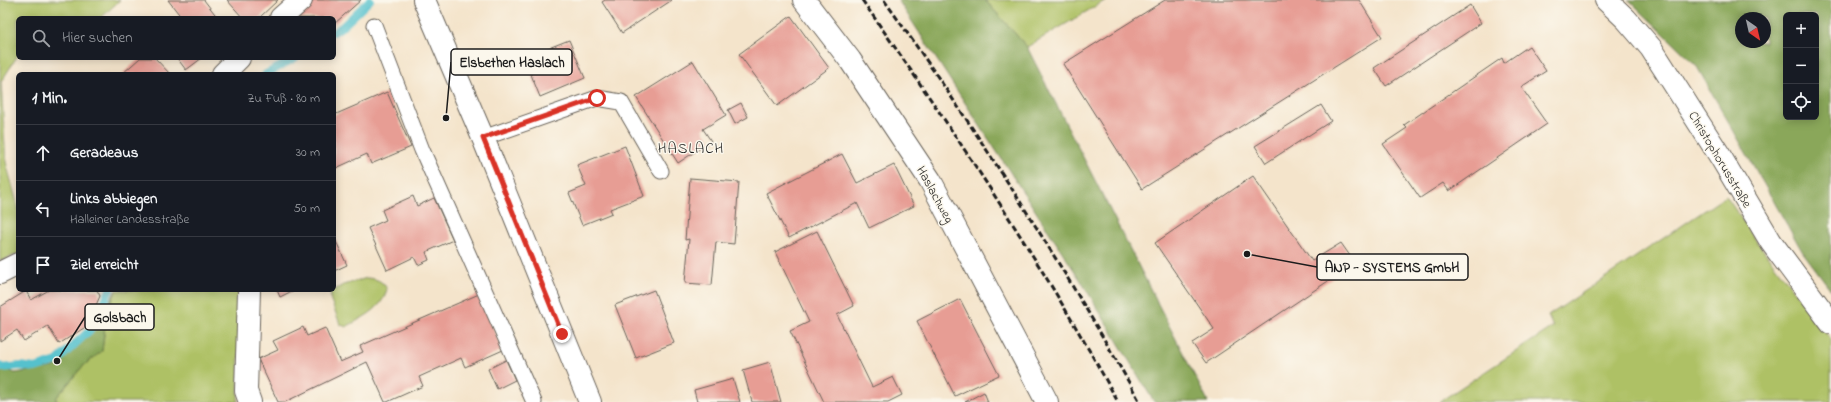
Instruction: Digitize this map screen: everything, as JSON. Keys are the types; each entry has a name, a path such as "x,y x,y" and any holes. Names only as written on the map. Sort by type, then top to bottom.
{"street":[{"path":"283,16 301,0"},
{"path":"424,0 483,138 590,402"},
{"name":"Haslachweg","path":"804,0 850,60 930,180 1046,402"},
{"name":"Christophorusstraße","path":"1606,0 1626,19 1651,48 1720,156 1771,242 1831,323"},
{"path":"225,72 237,60"},
{"path":"0,273 16,265"},
{"path":"249,292 246,391 250,402"}],"lane":[{"path":"374,25 422,150 534,402"},
{"path":"483,138 597,98 621,102 661,171"}],"green space":[{"path":"0,0 120,0 103,16 16,16 16,58 1,82 6,162 16,200 16,255 0,261"},
{"path":"898,0 985,0 1027,47 1208,402 1154,402 1081,281"},
{"path":"985,0 1106,0 1027,47"},
{"path":"1629,0 1831,0 1831,290 1802,251 1696,65"},
{"path":"1726,196 1755,239 1831,340 1831,402 1439,402 1553,327 1548,316"},
{"path":"367,278 381,282 387,289 381,302 376,308 346,327 340,324 330,298 331,292 336,292 336,289 343,285"},
{"path":"115,292 240,292 238,402 57,402 56,398 82,367 102,351 106,317"},
{"path":"115,292 106,317 102,351 82,367 56,398 56,402 0,402 0,366 15,373 54,367 96,327"}],"building":[{"path":"168,0 204,0 216,16 180,16"},
{"path":"227,0 278,0 261,16 241,16"},
{"path":"310,0 361,0 336,22 336,16 293,16"},
{"path":"605,0 672,0 622,33 602,2"},
{"path":"1165,0 1359,0 1382,37 1142,189 1063,64"},
{"path":"1470,5 1481,23 1386,86 1374,68"},
{"path":"791,16 829,68 777,106 739,54"},
{"path":"569,40 585,78 540,97 530,72 537,69 531,55"},
{"path":"1529,46 1546,71 1521,87 1547,124 1449,191 1443,183 1420,198 1383,144 1407,128 1404,125 1502,58 1504,63"},
{"path":"138,60 157,60 168,72 124,72"},
{"path":"178,60 199,60 186,70"},
{"path":"693,61 726,115 703,129 711,141 678,163 636,97"},
{"path":"387,92 411,147 371,164 367,154 336,168 336,114"},
{"path":"741,103 748,117 735,124 728,110"},
{"path":"1321,105 1331,121 1266,163 1255,146"},
{"path":"625,146 644,196 610,209 612,213 582,225 569,193 586,186 577,165"},
{"path":"842,154 857,183 894,165 914,206 869,228 857,203 789,238 766,193"},
{"path":"1253,176 1312,261 1341,243 1355,263 1206,363 1192,343 1214,329 1155,243"},
{"path":"690,178 739,182 734,244 716,242 712,285 685,283 689,239 685,240"},
{"path":"413,196 417,206 434,198 453,240 426,252 429,260 418,265 414,257 387,270 368,228 386,220 382,210"},
{"path":"817,231 854,306 837,315 872,387 893,377 902,395 888,402 824,402 790,331 809,322 775,252"},
{"path":"336,241 347,265 336,270"},
{"path":"654,290 674,343 636,358 615,305"},
{"path":"24,292 27,292 31,300 45,292 98,292 100,296 87,326 59,344 48,326 24,341 17,330 0,341 0,307"},
{"path":"278,292 290,292 280,297"},
{"path":"479,294 503,350 465,367 461,358 419,377 423,386 387,402 385,402 367,362 285,402 278,402 258,359 278,350 273,341 303,327 307,336 325,328 340,362 363,352 360,346"},
{"path":"960,299 999,375 955,396 917,321"},
{"path":"506,360 515,380 497,389 488,369"},
{"path":"770,362 781,402 752,402 743,370"},
{"path":"733,379 740,402 697,402 694,390"},
{"path":"984,392 988,402 965,402"}],"waterway":[{"path":"336,31 343,26 370,0"},
{"path":"270,72 291,60"},
{"path":"0,366 2,368 20,366 35,368 57,361 90,330 109,292"}],"railway":[{"path":"862,0 996,197 1059,298 1118,402"},
{"path":"884,0 952,98 1017,197 1080,299 1140,402"}],"place":[{"name":"Elsbethen Haslach","path":"446,118"},
{"name":"ANP - SYSTEMS GmbH","path":"1247,254"},
{"name":"Golsbach","path":"57,361"}],"district":[{"name":"HASLACH","path":"691,148"}],"route":[{"path":"562,334 483,138 597,98"}]}
